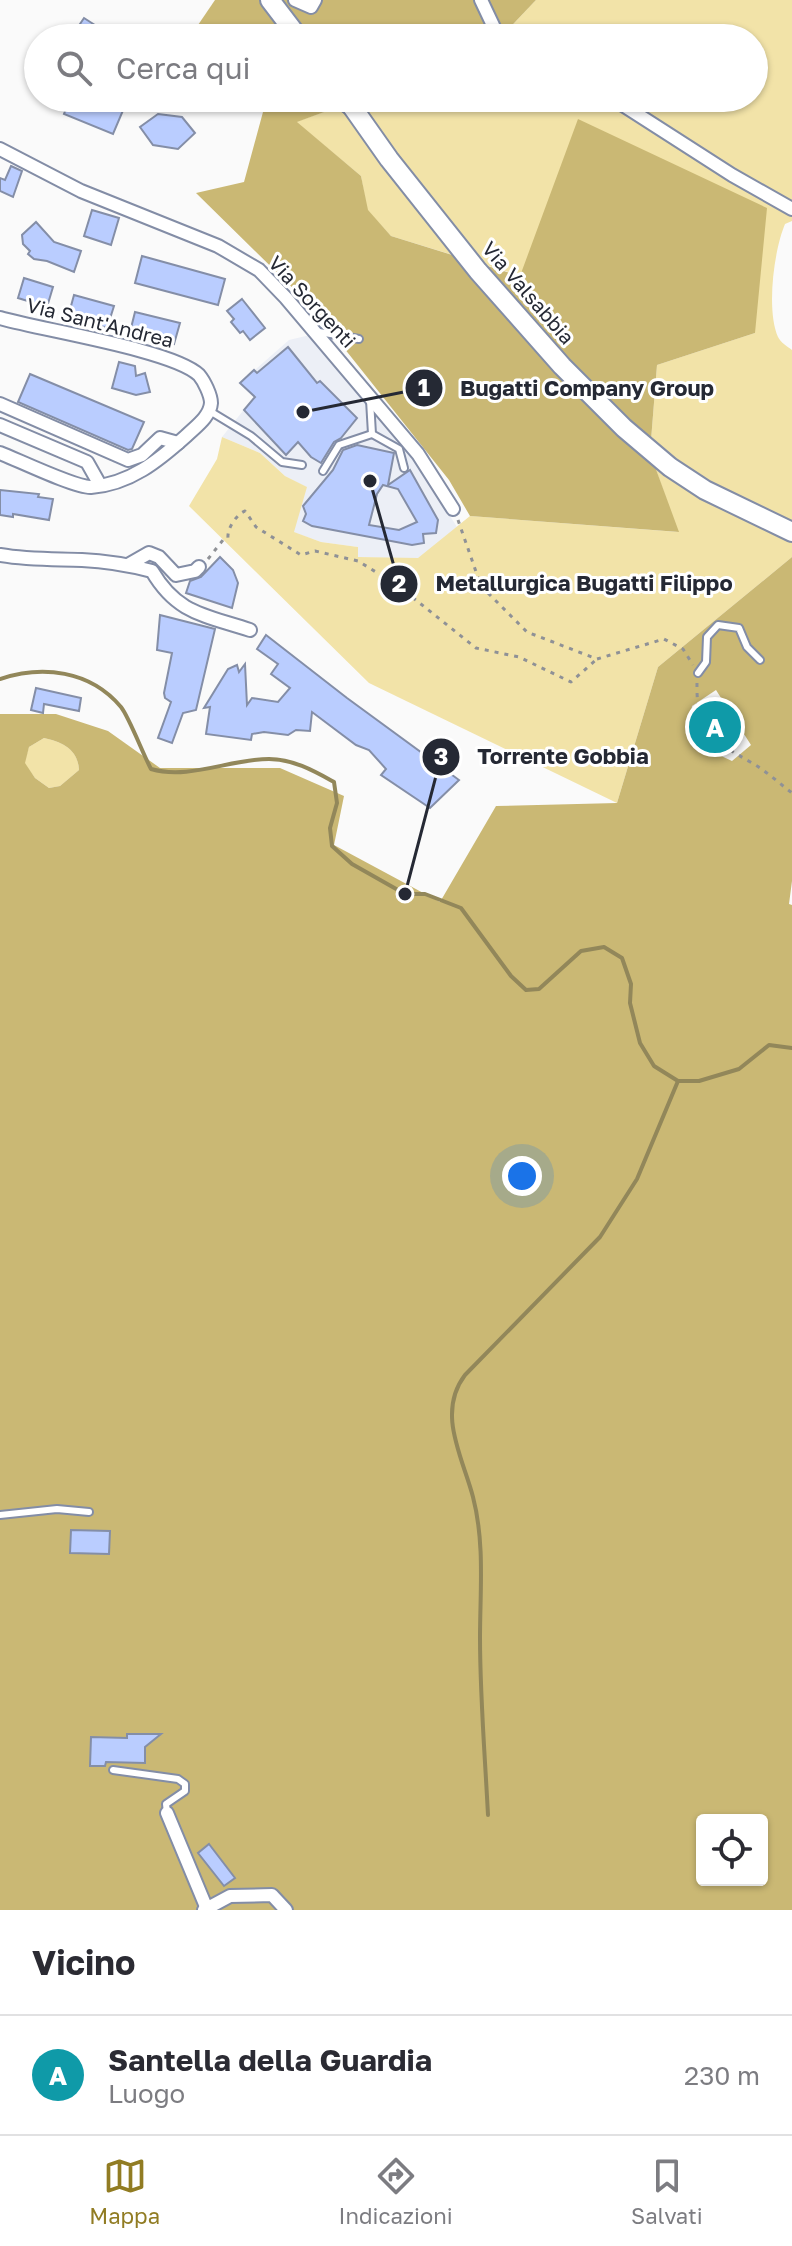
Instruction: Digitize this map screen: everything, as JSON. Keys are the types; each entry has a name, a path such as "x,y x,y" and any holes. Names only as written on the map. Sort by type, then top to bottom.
{"main road":[{"path":"270,0 288,24"},
{"name":"Via Valsabbia","path":"356,112 478,271 562,366 634,438 705,490 792,532"}],"street":[{"path":"295,0 311,7 315,0"},
{"path":"481,0 492,24"},
{"path":"634,112 792,209"},
{"name":"Via Sorgenti","path":"0,149 81,191 218,246 259,270 418,454 453,509"},
{"name":"Via Sant'Andrea","path":"0,318 136,350 183,366 198,374 206,386 211,402 208,410"},
{"path":"0,404 128,460 142,455 160,438 178,443"},
{"path":"0,453 88,487 100,485 123,480 157,462 205,418 208,410"},
{"path":"0,425 87,462 100,485"},
{"path":"128,565 149,553 159,557 176,575 195,571 199,567"},
{"path":"0,555 29,561 84,560 152,571 162,589 179,605 250,630"},
{"path":"167,1813 205,1909 230,1896 272,1895 286,1910"}],"lane":[{"path":"315,332 359,339"},
{"path":"370,397 372,434"},
{"path":"208,410 251,436 282,462 302,465"},
{"path":"323,471 339,445 372,434 399,449 404,468"},
{"path":"698,673 706,662 707,637 718,625 739,628 747,647 760,660"},
{"path":"0,1515 57,1509 89,1512"},
{"path":"113,1770 178,1779 185,1784 185,1791 166,1804 167,1813"}],"path":[{"path":"199,567 228,538 228,532 243,511 247,512 249,521 256,527 301,555 315,551 358,561 397,585 476,648 519,657 571,682 597,659 664,639 683,649 698,673 697,706 703,724 714,739 755,764 792,793"},
{"path":"459,522 481,586 527,632 597,659"},
{"path":"703,724 716,714 727,729 714,739"}],"shaded area":[{"path":"215,0 536,0 513,24 199,24"},
{"path":"536,0 792,0 792,221 785,224 781,235 775,264 772,312 778,337 792,350 792,557 658,667 617,803 369,683 189,506 217,459 222,437 260,453 285,476 307,487 294,532 321,542 358,547 358,557 418,558 470,516 678,532 650,453 657,365 755,333 521,276 391,236 367,210 361,176 296,122 324,112 768,112 768,24 513,24"},
{"path":"263,112 324,112 297,122 361,176 368,210 391,236 520,276 578,119 767,208 755,333 657,365 650,453 679,532 470,516 449,480 309,304 196,193 244,182"},
{"path":"310,335 408,450 457,527 418,559 358,557 358,547 321,542 293,532 306,487 285,476 260,453 222,437 254,397 240,383 289,340"},
{"path":"792,557 792,881 789,904 792,905 792,1910 0,1910 0,714 56,714 108,731 160,768 280,768 344,796 334,845 440,902 496,806 617,803 658,667","holes":["716,690 751,745 732,761 702,747 688,731 692,706","44,738 63,744 76,757 79,770 60,786 49,788 35,778 25,763 29,747"]},
{"path":"44,738 68,748 78,763 79,770 60,786 49,788 35,778 24,763 29,747"}],"building":[{"path":"65,112 122,112 113,134"},
{"path":"158,114 182,117 195,133 178,149 153,145 140,127"},
{"path":"11,166 22,171 13,197 0,191 0,178 5,180"},
{"path":"92,210 119,218 111,245 84,236"},
{"path":"36,222 54,242 81,251 74,272 34,259 28,254 30,251 23,244 22,235"},
{"path":"142,256 225,279 218,305 135,283"},
{"path":"24,278 53,287 47,307 18,298"},
{"path":"74,295 114,306 107,328 68,317"},
{"path":"242,299 265,328 250,340 231,322 234,319 227,311"},
{"path":"135,312 180,323 174,344 130,332"},
{"path":"288,347 317,383 320,381 357,418 334,442 321,463 298,442 286,455 244,410 255,397 240,383"},
{"path":"119,362 135,366 136,376 145,373 150,392 136,395 112,388"},
{"path":"30,374 144,422 132,449 128,450 18,402"},
{"path":"357,445 394,453 388,485 410,470 438,520 436,533 423,534 424,543 412,545 312,526 303,521 306,514 303,506 333,470 343,450","holes":["383,485 398,489 417,522 399,530 369,525 377,494"]},
{"path":"0,490 39,494 38,497 53,499 49,520 0,515"},
{"path":"220,557 233,570 238,583 232,608 186,593 190,581 201,577"},
{"path":"160,615 215,629 196,710 183,713 172,743 158,738 171,702 164,693 172,653 157,650"},
{"path":"266,635 459,780 430,808 381,775 386,769 369,750 356,745 312,712 310,731 296,730 288,735 264,732 252,734 251,740 206,734 210,707 204,708 228,669 237,665 239,672 245,664 247,705 252,698 278,702 290,688 271,674 278,664 257,649"},
{"path":"36,688 81,698 79,711 44,704 43,713 31,710"},
{"path":"71,1530 110,1531 109,1554 70,1553"},
{"path":"127,1734 161,1734 145,1747 145,1763 106,1762 105,1766 90,1766 91,1737 127,1738"},
{"path":"209,1844 235,1878 224,1886 198,1853"}],"waterway":[{"path":"0,679 32,672 49,672 80,678 95,685 121,707 151,769 195,771 269,759 303,766 334,782 337,803 330,828 332,846 352,864 405,894 425,894 461,908 511,976 526,990 539,989 581,951 604,947 622,958 631,984 630,1003 640,1043 654,1066 678,1081 699,1081 739,1069 769,1045 792,1048"},
{"path":"488,1815 481,1682 479,1532 473,1497 454,1436 453,1405 465,1375 600,1237 637,1179 678,1081"}],"place":[{"name":"Bugatti Company Group","path":"303,412"},
{"name":"Metallurgica Bugatti Filippo","path":"370,481"},
{"name":"Santella della Guardia","path":"715,727"},
{"name":"Torrente Gobbia","path":"405,894"}]}
